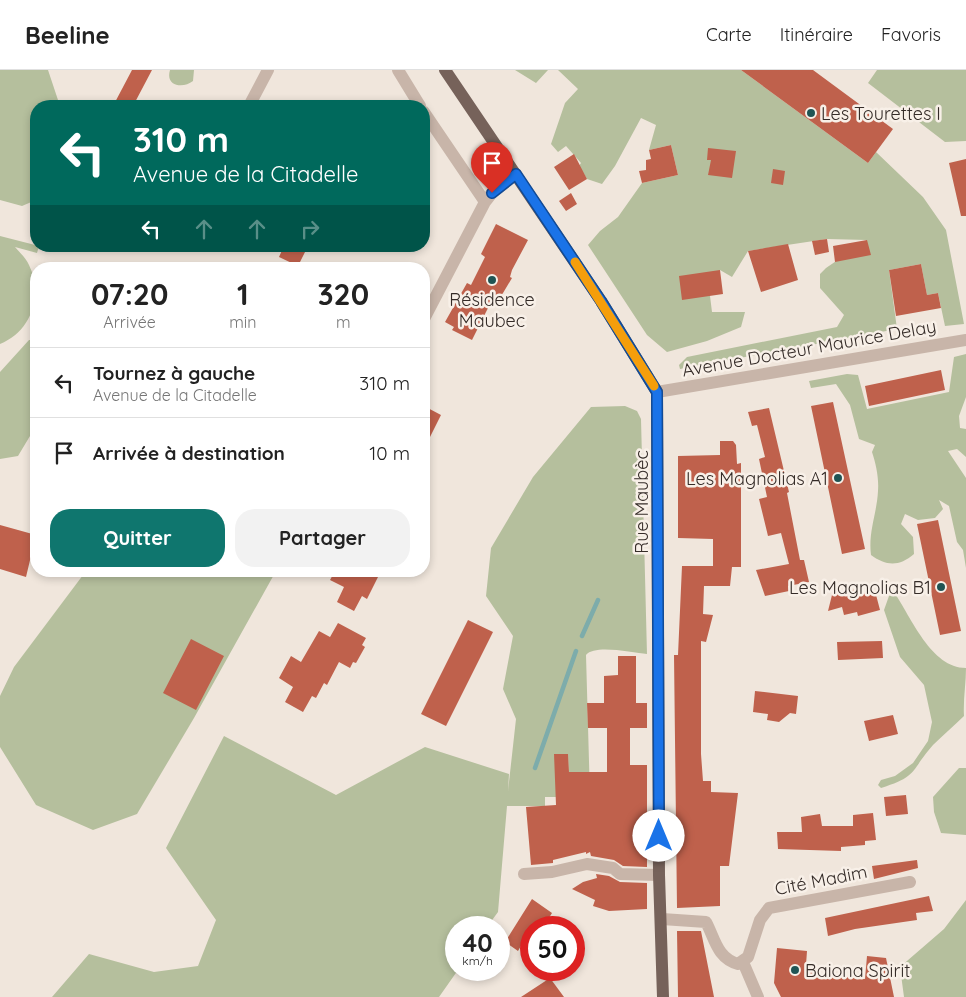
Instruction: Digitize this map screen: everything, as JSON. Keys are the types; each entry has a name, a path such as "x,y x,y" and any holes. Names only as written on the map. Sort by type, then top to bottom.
{"main road":[{"path":"445,70 601,301 657,392"},
{"name":"Rue Maubèc","path":"657,392 659,876 662,920 663,997"}],"street":[{"path":"252,100 268,70"},
{"path":"398,70 416,100"},
{"path":"430,121 485,202"},
{"path":"430,307 485,202 492,193 516,174"},
{"name":"Avenue Docteur Maurice Delay","path":"657,392 966,340"},
{"path":"524,874 552,872 587,864 612,868 620,874 659,876"},
{"name":"Cité Madim","path":"743,962 753,945 760,920 769,908 910,882"},
{"path":"662,920 706,922 718,951 729,962 738,964 743,962 758,997"}],"green space":[{"path":"0,70 48,70 58,100 30,100 30,203 22,206 0,200"},
{"path":"170,70 194,70 193,81 184,85 172,83 169,75"},
{"path":"515,70 548,70 536,83"},
{"path":"558,70 741,70 868,163 876,152 923,197 946,230 964,324 945,326 938,293 927,295 921,264 889,270 897,329 680,369 679,365 687,357 837,327 844,315 820,288 820,274 867,240 827,239 748,251 732,277 720,270 710,296 712,312 745,312 741,327 707,341 667,352 647,335 588,245 600,231 618,217 642,183 678,175 671,145 649,150 656,125 641,118 615,166 602,184 587,179 579,166 581,163 566,146 558,152 551,144 565,103 578,89"},
{"path":"877,70 966,70 966,141 945,142 868,83"},
{"path":"0,236 30,244 30,251 15,247 28,262 30,268 30,315 20,331 0,344"},
{"path":"30,340 30,436 18,456 0,459 0,372"},
{"path":"966,354 966,397 959,416 960,428 966,429 966,457 957,449 948,451 966,478 966,568 963,550 957,542 949,506 939,500 943,509 935,518 918,520 905,514 901,524 913,537 914,554 903,561 892,564 877,559 871,555 870,547 878,491 877,471 872,452 875,445 859,439 850,405 836,384 811,388 809,381 847,374 858,375 867,409 949,392 954,357"},
{"path":"625,406 637,411 641,419 647,654 597,650 586,655 590,797 545,797 545,806 507,806 498,912 495,916 445,916 445,981 450,981 439,997 52,997 89,954 154,972 198,966 216,920 166,848 224,736 336,795 425,747 509,774 508,791 516,719 503,689 513,636 486,596 491,548 533,477 591,407","holes":["568,754 569,782 554,755"]},
{"path":"82,577 273,577 194,718 137,814 93,830 36,805 0,747 0,696 14,667"},
{"path":"894,592 932,651 942,660 954,666 966,668 964,716 933,745 913,772 902,780 881,788 878,785 881,780 895,776 913,763 928,741 932,722 924,685 900,657 884,610 889,596"},
{"path":"959,768 966,768 966,835 941,833 934,812 933,797"},
{"path":"966,900 966,997 904,997 900,967 944,929"}],"building":[{"path":"132,70 152,70 136,100 116,100"},
{"path":"741,70 813,70 893,129 868,163"},
{"path":"671,145 678,175 642,183 639,171 646,170 646,160 651,159 649,150"},
{"path":"708,148 736,151 732,178 708,175 711,160 707,160"},
{"path":"574,154 587,179 569,190 554,167"},
{"path":"966,159 966,216 961,216 949,163"},
{"path":"773,169 785,171 783,185 771,183"},
{"path":"571,193 577,204 566,211 559,201"},
{"name":"Résidence Maubec","path":"496,224 528,240 512,270 510,277 512,278 498,300 493,298 472,340 452,330 454,327 445,322 467,283 471,285 485,257 481,254"},
{"path":"827,239 829,252 815,255 812,241"},
{"path":"867,240 871,255 835,262 833,246"},
{"path":"788,244 798,280 761,292 748,251"},
{"path":"281,252 305,252 300,262 290,262 279,257"},
{"path":"921,264 927,295 938,293 941,308 896,316 889,270"},
{"path":"720,270 723,294 682,300 679,276"},
{"path":"941,370 945,390 869,406 865,386"},
{"name":"Les Magnolias A1","path":"833,402 865,549 842,554 811,406"},
{"path":"769,408 789,492 787,493 800,560 804,560 809,582 788,586 789,591 765,596 756,570 789,564 781,533 768,536 759,499 767,497 759,459 765,457 757,425 752,426 748,412"},
{"path":"430,409 441,415 430,437"},
{"path":"720,441 733,441 736,445 737,464 741,463 741,567 732,567 730,586 704,586 703,614 713,615 706,642 701,641 701,754 703,781 711,781 711,792 738,793 729,866 720,866 720,906 677,908 674,655 678,655 682,566 713,566 713,539 678,538 678,456 720,455"},
{"name":"Les Magnolias B1","path":"938,520 961,631 940,635 917,524"},
{"path":"0,525 30,533 30,560 26,577 0,569"},
{"path":"332,577 378,577 367,599 362,596 354,611 337,602 344,587 330,580"},
{"path":"857,589 859,595 875,591 880,610 858,616 857,612 844,615 842,607 828,611 832,595"},
{"path":"468,620 493,632 446,726 421,714"},
{"path":"338,623 366,638 362,645 365,647 356,663 353,662 350,668 339,662 327,685 324,683 316,698 312,696 303,712 285,702 293,687 279,678 291,656 301,662 319,631 330,637"},
{"path":"191,639 224,656 196,710 163,693"},
{"path":"882,641 883,658 838,660 837,642"},
{"path":"618,656 636,656 636,703 647,703 647,728 630,728 630,765 647,765 647,867 623,866 614,860 591,856 590,852 553,860 553,863 531,865 526,807 556,805 554,754 568,754 569,772 607,772 607,728 588,728 587,703 604,703 604,676 618,675"},
{"path":"755,691 798,696 796,714 790,713 779,722 767,720 768,714 753,712"},
{"path":"893,715 898,734 869,741 864,721"},
{"path":"906,795 908,814 886,816 884,797"},
{"path":"873,813 876,840 865,841 865,845 841,847 841,851 778,849 777,832 802,832 801,817 820,814 822,826 853,826 853,815"},
{"path":"917,860 918,868 874,879 872,866"},
{"path":"596,874 609,876 620,882 647,883 647,909 609,911 593,906 595,900 572,889 583,882 597,878"},
{"path":"929,896 933,911 916,913 917,920 855,929 828,936 825,918"},
{"path":"532,899 552,913 550,916 521,916"},
{"path":"520,918 520,947 518,951 510,945 510,934"},
{"path":"677,931 701,931 714,997 678,997"},
{"name":"Baiona Spirit","path":"777,948 807,951 806,965 816,966 815,974 865,979 867,956 886,958 894,997 781,997 774,983"},
{"path":"545,981 552,981 564,997 521,997"}],"waterway":[{"path":"582,636 598,600"},
{"path":"535,768 576,651"}],"slow traffic":[{"path":"575,262 654,386"}],"place":[{"name":"Les Tourettes I","path":"811,113"},
{"name":"Résidence Maubec","path":"492,280"},
{"name":"Les Magnolias A1","path":"838,478"},
{"name":"Les Magnolias B1","path":"941,587"},
{"name":"Baiona Spirit","path":"795,970"}],"route":[{"path":"492,193 516,174 620,330 657,392 659,836"}]}
